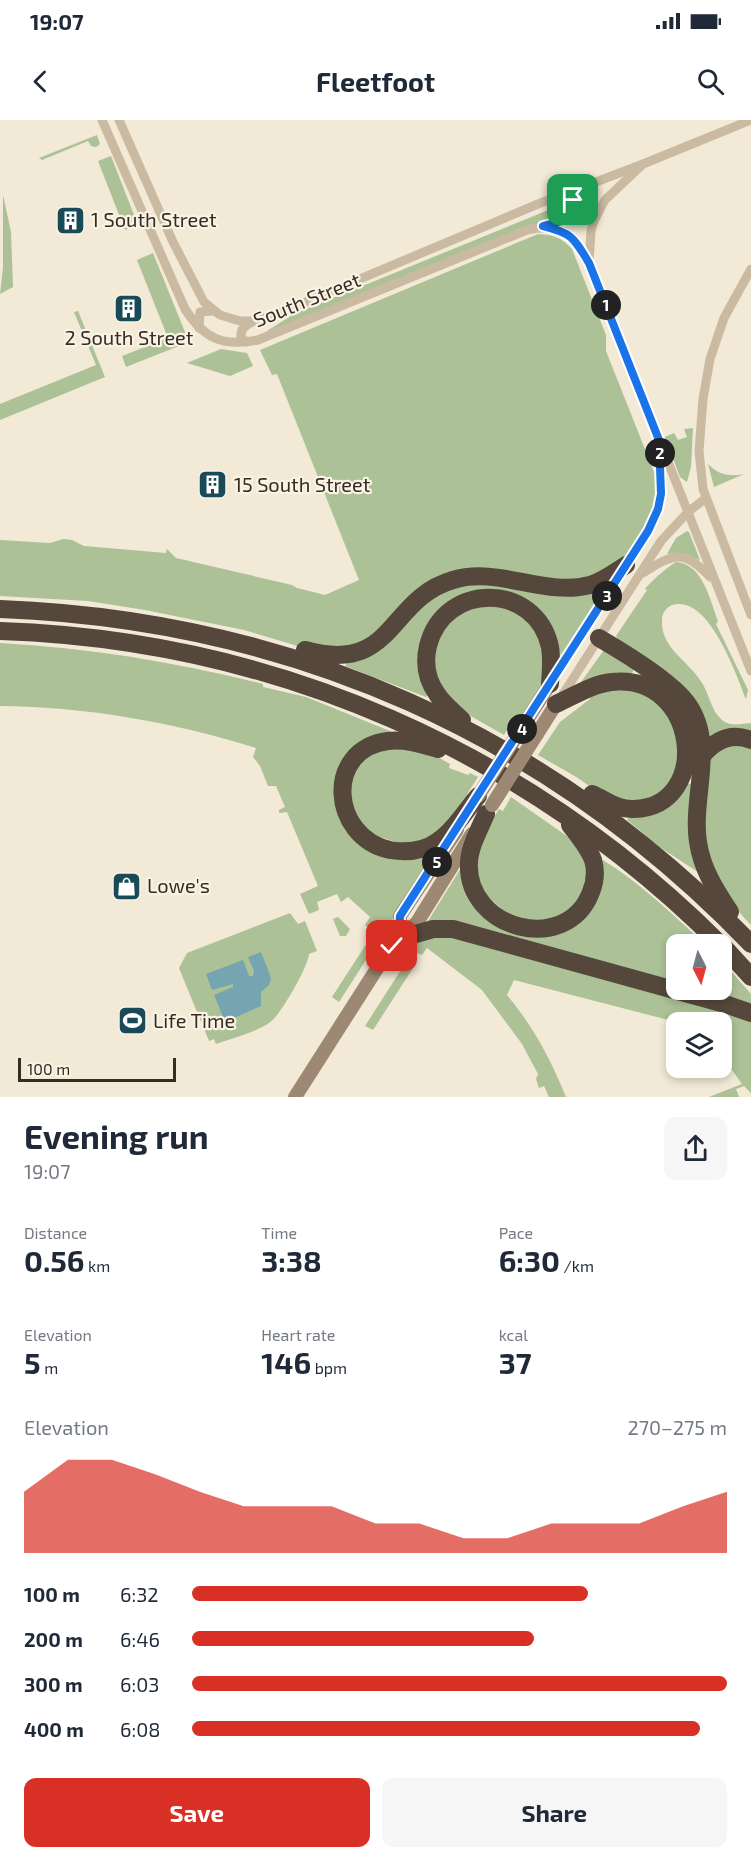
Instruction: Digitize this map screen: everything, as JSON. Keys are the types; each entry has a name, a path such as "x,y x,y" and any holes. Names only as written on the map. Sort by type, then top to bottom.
{"highway":[{"path":"247,644 305,650 329,656 354,654 365,650 381,639 426,593 452,580 479,576 575,587 633,571"},
{"path":"479,736 441,700 427,671 427,651 431,635 438,623 453,609 472,599 486,597 507,600 529,612 542,626 549,644 550,684"},
{"path":"0,609 61,612 127,620 202,633 304,661 357,680 427,710 479,736 544,774 607,817 699,892 751,944"},
{"path":"0,631 68,635 183,652 315,688 370,709 430,736 485,765 558,810 636,867 710,934"},
{"path":"599,638 661,679 681,695 690,707 698,725 702,756 697,822 701,861 716,890 751,944"},
{"path":"544,774 614,806 635,809 656,804 669,794 678,783 686,763 686,741 680,720 666,701 646,688 625,682 604,683 556,704"},
{"path":"702,756 711,746 724,738 740,737 751,740"},
{"path":"485,765 420,744 388,741 369,747 354,759 347,771 342,790 342,803 346,816 357,831 378,846 401,851 421,849 441,839 485,805"},
{"path":"485,805 470,854 469,867 476,892 488,910 502,921 522,928 537,929 559,924 577,912 589,896 594,883 594,864 589,852 558,810"},
{"path":"397,937 433,929 453,928 713,1000 751,1013"},
{"path":"732,957 751,977"}],"main road":[{"path":"295,1097 397,937 416,924 467,840 523,726 550,684"},
{"path":"397,937 400,916 485,805 556,704"}],"street":[{"path":"102,120 185,309 198,328"},
{"path":"119,120 185,267 204,302 213,311"},
{"name":"South Street","path":"213,311 233,320 254,321 279,313 556,197 751,120"},
{"path":"589,263 591,231 605,200 643,164"},
{"name":"South Street","path":"198,328 218,341 258,340 527,230 566,221 575,214 576,207 571,198 566,195 556,197"},
{"path":"543,226 563,231 576,241 589,263 751,671"},
{"path":"751,268 730,304 714,343 702,399 699,461 700,479 706,498 751,615"},
{"path":"198,328 200,312 213,311"},
{"path":"247,342 242,338 241,332 247,324 254,321"},
{"path":"556,704 599,638 633,571 658,509 662,480 659,440"},
{"path":"550,684 633,571 688,512 706,498"},
{"path":"633,571 679,556 697,563 715,583"}],"green space":[{"path":"97,135 100,144 96,147 91,146 88,141 42,160 39,158"},
{"path":"111,156 138,225 125,230 98,161"},
{"path":"3,195 11,232 13,287 0,294 3,268"},
{"path":"563,204 567,215 268,333 267,331 294,314"},
{"path":"538,234 557,237 572,249 606,335 606,351 656,477 655,503 648,521 623,560 594,580 453,576 368,645 311,650 244,630 145,610 88,601 0,596 0,540 50,543 63,539 72,540 84,546 166,553 167,549 176,558 325,595 359,580 277,374 272,375 260,350"},
{"path":"153,253 189,342 126,367 122,356 168,338 137,260"},
{"path":"78,311 105,377 0,420 0,404 96,365 74,312"},
{"path":"221,349 247,353 253,366 230,376 187,363"},
{"path":"693,428 691,467 687,482 680,477 665,437 674,433 678,440 687,437 684,429"},
{"path":"708,464 724,474 744,474 714,487"},
{"path":"687,531 700,560 676,553 667,554 676,538"},
{"path":"676,562 693,569 704,584 718,621 716,624 748,690 746,699 719,638 698,612 685,605 668,607 662,619 665,638 702,683 712,707 724,722 751,723 751,736 712,742 620,644 616,636 647,590 645,589"},
{"path":"461,584 603,590 561,657 560,652 556,653 505,596 441,616 430,693 426,697 345,666 422,604"},
{"path":"500,605 518,610 543,639 544,681 518,723 513,720 504,735 462,711 440,690 432,662 438,636 461,612 479,606"},
{"path":"0,643 99,652 230,676 263,684 263,687 306,697 400,735 345,765 345,825 426,855 430,860 339,1002 332,997 374,932 365,925 370,917 348,897 341,902 337,894 317,902 319,910 309,914 300,894 318,886 287,812 279,813 279,810 285,807 276,786 268,786 260,766 253,757 256,748 193,731 130,718 65,709 0,706"},
{"path":"604,650 634,669 630,678 584,684 581,682"},
{"path":"629,690 661,705 675,722 678,775 657,799 611,802 578,778 538,755 560,722 590,699 590,696 601,692"},
{"path":"729,743 751,746 751,925 720,884 710,860 704,834 708,763 712,755"},
{"path":"402,746 429,752 450,764 449,768 478,777 467,794 471,797 457,820 411,847 365,832 349,804 352,774 366,757 382,748"},
{"path":"685,783 695,785 701,874 661,848 627,820 630,815"},
{"path":"511,797 574,841 590,873 580,904 557,921 518,923 481,891 475,862 483,835 499,809 503,811"},
{"path":"601,859 643,888 694,934 666,934 666,984 428,921 461,868 475,903 553,932 578,925"},
{"path":"290,913 298,924 305,921 317,951 309,954 304,969 286,1002 274,1019 263,1027 216,1044 214,1039 209,1041 179,968 187,953"},
{"path":"338,917 350,929 346,936 340,936 333,919"},
{"path":"451,934 666,996 666,1000 681,1000 723,1012 666,1012 666,1019 514,980 507,995 541,1044 566,1097 549,1097 544,1086 539,1088 536,1079 538,1074 522,1044 482,990 427,948 422,955 412,951 419,941"},
{"path":"408,959 415,965 373,1030 365,1026"},
{"path":"732,972 751,994 751,1010 719,1000 732,1000"},
{"path":"732,1015 751,1020 751,1093 744,1086 736,1089 739,1097 709,1097 742,1084 732,1070"}],"water":[{"path":"261,952 271,978 269,985 261,992 261,1006 225,1022 214,995 233,987 233,984 212,990 206,974 243,960 249,976 253,976 254,971 248,957"}],"place":[{"name":"1 South Street","path":"70,220"},
{"name":"2 South Street","path":"129,308"},
{"name":"15 South Street","path":"213,485"},
{"name":"Lowe's","path":"126,886"},
{"name":"Life Time","path":"132,1021"}],"route":[{"path":"392,946 399,934 400,916 648,531 658,509 662,480 659,440 589,263 576,241 563,231 543,226 566,221 573,217 576,210 573,200"}]}
